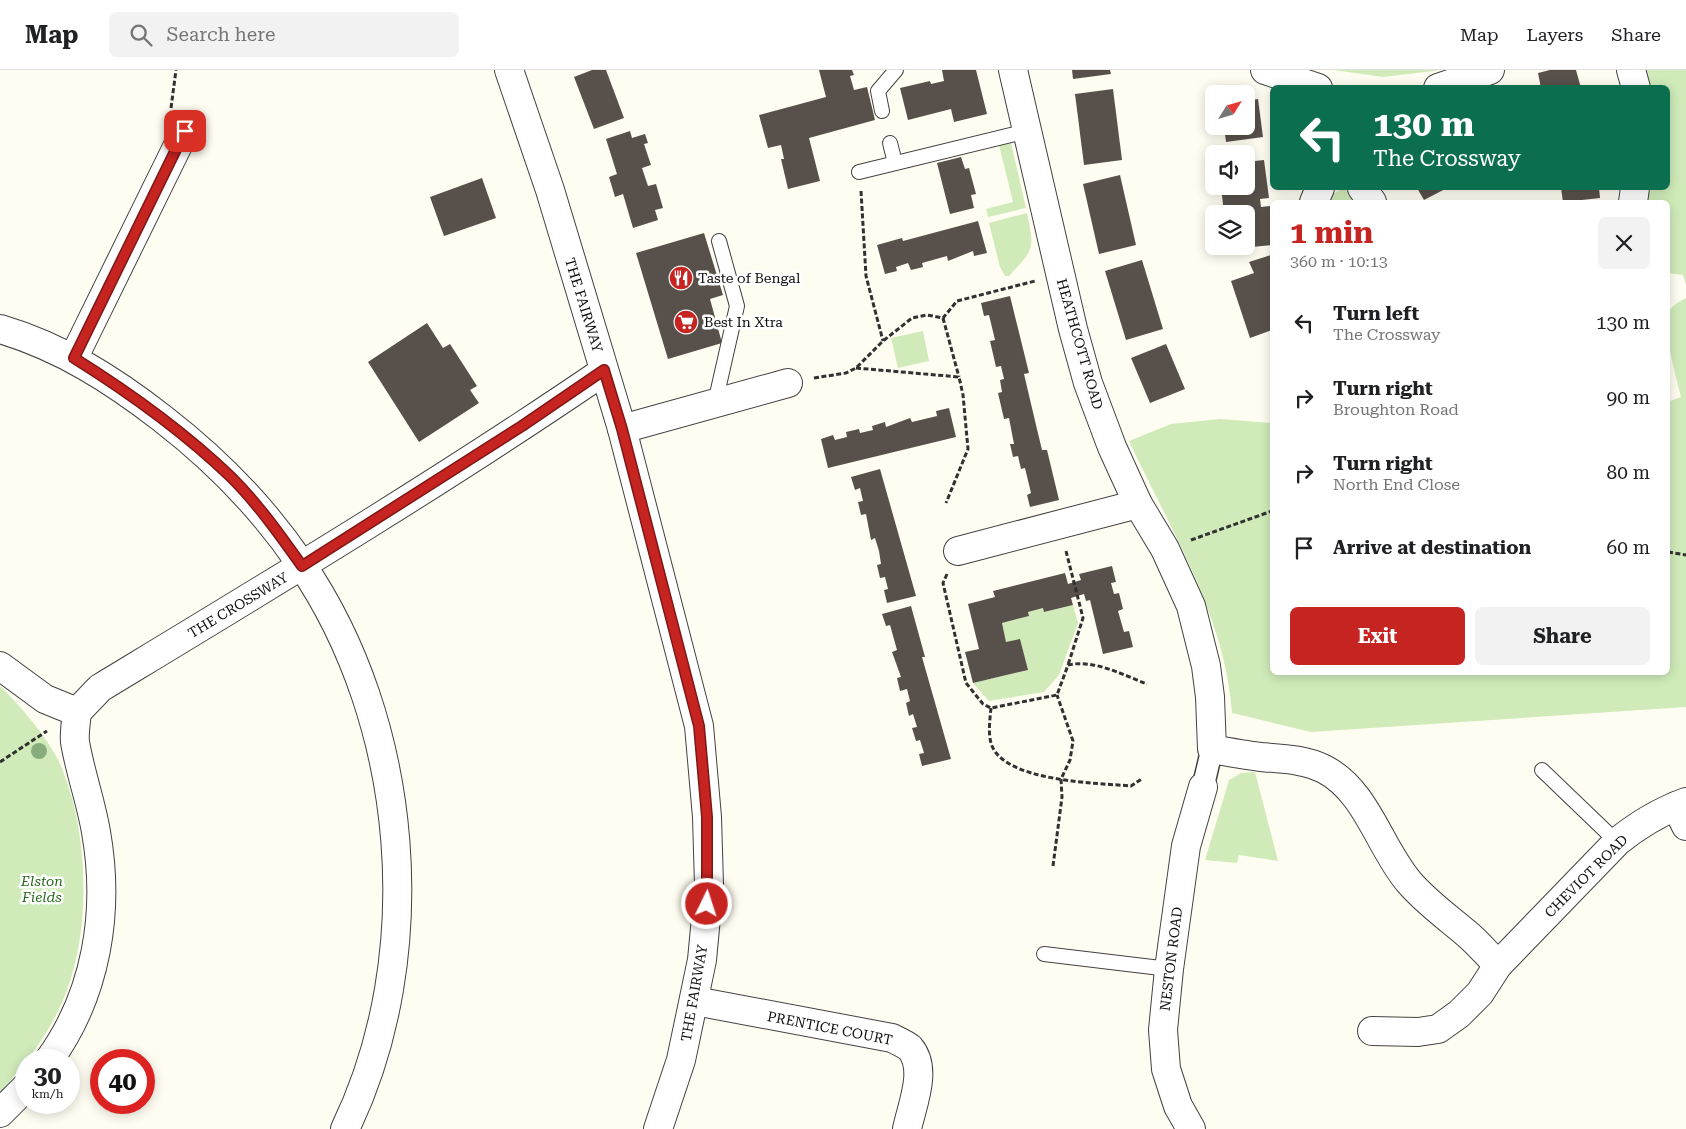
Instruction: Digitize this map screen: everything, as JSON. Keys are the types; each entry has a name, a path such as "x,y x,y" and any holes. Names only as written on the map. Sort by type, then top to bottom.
{"street":[{"name":"THE FAIRWAY","path":"509,70 550,190 622,429 699,726 707,817 709,885 702,960 695,1001 681,1060 658,1129"},
{"name":"HEATHCOTT ROAD","path":"1013,70 1060,274 1088,383 1112,447 1138,504 1165,549 1191,606 1206,666 1210,698 1212,749"},
{"path":"1265,70 1309,85"},
{"path":"1447,85 1490,70"},
{"path":"1631,70 1635,85"},
{"path":"74,358 185,131"},
{"path":"0,330 23,336 74,358 130,393 179,431 231,478 269,521 302,566 346,647 379,741 392,804 397,864 397,930 387,1003 368,1072 345,1129"},
{"name":"THE CROSSWAY","path":"77,712 100,688 302,566 514,432 604,370"},
{"path":"622,429 788,383"},
{"path":"958,551 1138,504"},
{"path":"0,666 46,699 77,712 75,741 96,832 103,887 97,954 76,1014 57,1049"},
{"path":"1203,787 1212,749 1259,757 1295,759 1324,769 1344,783 1360,803 1390,857 1408,881 1429,904 1466,933 1498,965"},
{"name":"NESTON ROAD","path":"1191,1129 1178,1106 1166,1069 1163,1030 1168,969 1186,846 1203,787"},
{"name":"CHEVIOT ROAD","path":"1372,1031 1418,1032 1438,1029 1459,1014 1480,992 1498,965 1617,842 1638,825 1683,812"},
{"name":"PRENTICE COURT","path":"695,1001 892,1038 908,1047 918,1060 918,1077 907,1129"},
{"path":"0,1113 15,1098"}],"lane":[{"path":"882,111 878,91 896,70"},
{"path":"860,172 1027,131"},
{"path":"890,143 895,163"},
{"path":"715,403 737,306 719,241"},
{"path":"1542,770 1617,842"},
{"path":"1044,954 1168,969"}],"path":[{"path":"176,70 170,113 185,131"},
{"path":"860,172 866,276 883,340"},
{"path":"943,318 957,301 1060,274"},
{"path":"788,383 835,373 846,373 856,368 883,340 912,318 928,315 943,318"},
{"path":"943,318 964,395 968,449 946,503"},
{"path":"856,368 959,377"},
{"path":"1165,549 1270,512"},
{"path":"1053,866 1062,797 1061,779 1070,760 1073,741 1057,694 1083,618 1059,525"},
{"path":"958,551 942,582 966,682 974,694 991,708"},
{"path":"1670,552 1686,555"},
{"path":"1068,665 1078,663 1106,669 1147,684"},
{"path":"991,708 1057,694"},
{"path":"991,708 991,743 995,751 1020,770 1061,779 1130,786 1143,778"},
{"path":"0,762 77,712"}],"green space":[{"path":"1334,70 1442,70 1383,77"},
{"path":"1645,70 1686,70 1686,285 1683,275 1670,273 1670,200 1646,200 1649,190 1670,190 1670,85 1649,85"},
{"path":"1011,143 1026,208 988,217 986,209 1013,202 999,145"},
{"path":"1340,190 1349,190 1356,200 1330,200 1333,194"},
{"path":"1027,213 1031,235 1028,254 1009,276 1005,276 1000,267 989,223"},
{"path":"1686,298 1686,707 1311,732 1232,713 1227,677 1219,642 1207,607 1178,540 1129,441 1171,424 1220,419 1270,423 1270,675 1670,675 1670,401 1681,397 1670,350 1670,310"},
{"path":"923,331 929,361 898,368 891,338"},
{"path":"1073,605 1078,623 1059,675 1044,692 989,701 973,683 1027,670 1006,642 1002,623 1029,616 1028,612 1043,608 1045,612"},
{"name":"Elston Fields","path":"0,686 26,714 59,761 72,798 78,828 84,890 82,922 77,953 70,982 59,1009 47,1032 35,1049 15,1049 15,1075 0,1092"},
{"path":"1255,772 1278,861 1239,855 1237,863 1205,860 1229,780 1241,773"}],"building":[{"path":"592,70 606,70 624,118 594,129 574,77"},
{"path":"819,70 852,70 854,75 850,76 854,90 867,87 875,120 809,138 820,181 788,189 781,159 784,159 781,145 768,148 759,115 826,97"},
{"path":"942,70 976,70 987,114 954,122 951,109 908,120 900,88 930,81 931,84 944,81"},
{"path":"1072,70 1110,70 1111,74 1073,79"},
{"path":"1550,70 1576,70 1580,85 1540,85 1538,73"},
{"path":"1113,89 1122,160 1084,165 1075,94"},
{"path":"1258,99 1263,137 1226,142 1225,135 1255,135 1255,100"},
{"path":"630,131 632,138 645,134 648,143 644,144 651,165 642,168 648,186 656,184 663,208 655,210 658,220 633,228 623,194 615,197 609,177 617,174 606,139"},
{"path":"961,157 965,169 969,168 976,194 971,195 974,208 950,214 937,163"},
{"path":"1264,160 1269,198 1260,199 1261,207 1270,206 1270,245 1255,247 1255,205 1223,205 1222,195 1255,195 1255,161"},
{"path":"1120,175 1136,245 1099,254 1083,184"},
{"path":"482,178 496,218 444,236 430,197"},
{"path":"1418,190 1443,190 1424,200"},
{"path":"1561,190 1599,190 1600,198 1563,200"},
{"path":"978,221 987,253 974,256 973,251 948,261 947,256 922,263 923,267 911,270 908,263 896,267 897,271 885,274 877,245 902,238 903,241"},
{"path":"704,233 723,295 710,299 722,343 668,359 636,253"},
{"path":"1270,255 1270,331 1250,338 1231,281 1254,273 1249,262"},
{"path":"1142,260 1163,329 1126,340 1105,271"},
{"path":"1010,296 1029,373 1024,374 1042,450 1047,450 1059,500 1030,507 1027,495 1031,493 1025,468 1021,469 1018,456 1013,457 1010,444 1014,444 1009,418 1004,419 998,393 1002,392 1000,380 1004,379 1001,366 996,367 990,341 995,340 989,315 984,316 981,303"},
{"path":"427,323 443,348 450,344 477,386 470,390 479,403 419,442 368,362"},
{"path":"1166,344 1185,389 1150,403 1131,358"},
{"path":"949,408 956,437 828,468 821,439 833,435 835,440 847,437 846,432 859,429 860,433 873,430 872,426 885,422 886,427 910,418 912,422 937,416 936,411"},
{"path":"880,469 916,596 887,603 884,590 888,589 885,577 880,578 877,565 881,564 879,551 875,538 871,540 866,514 861,515 858,502 863,501 860,488 855,490 851,477"},
{"path":"1112,566 1116,582 1111,583 1114,594 1119,593 1123,609 1118,611 1124,632 1129,631 1133,647 1103,654 1090,600 1086,601 1084,594 1071,598 1073,605 1044,612 1043,608 1028,612 1029,616 1002,623 1006,642 1020,639 1028,670 973,683 965,652 979,649 968,604 995,597 993,591 1065,573 1068,584 1081,580 1079,574"},
{"path":"911,606 925,657 922,657 951,759 922,766 919,754 924,753 920,740 916,741 912,728 917,727 913,714 909,716 906,703 910,701 907,689 900,691 897,678 901,677 892,652 897,650 890,625 886,626 882,614"}],"place":[{"name":"Taste of Bengal","path":"681,278"},
{"name":"Best In Xtra","path":"686,322"}],"route":[{"path":"185,131 74,358 130,393 179,431 231,478 269,521 302,566 522,426 604,370 622,429 699,726 707,817 709,885 707,904"}]}
